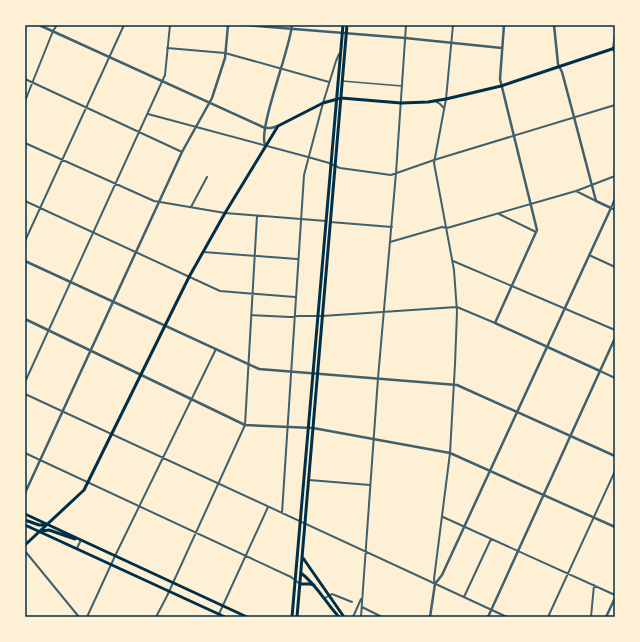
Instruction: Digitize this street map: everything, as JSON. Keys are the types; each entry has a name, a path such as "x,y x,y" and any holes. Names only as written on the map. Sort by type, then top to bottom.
{"main road":[{"path":"292,617 317,316 326,221 341,98 344,33 343,25"},
{"path":"297,617 330,222 341,52 347,25"},
{"path":"25,545 81,494 189,277 265,145 278,126 323,104 341,98 401,103 446,99 501,86 614,49"},
{"path":"25,514 246,617"},
{"path":"25,520 39,525 48,525"},
{"path":"25,525 225,617"},
{"path":"40,532 49,530 79,540"},
{"path":"303,558 344,617"},
{"path":"297,569 315,586 337,616"},
{"path":"300,584 310,584 315,586"}],"street":[{"path":"40,25 265,128 278,126"},
{"path":"25,101 53,31 57,25"},
{"path":"25,241 61,159 124,25"},
{"path":"25,382 165,75 170,25"},
{"path":"25,493 182,152 210,103 225,54 228,25"},
{"path":"246,25 452,42 502,48"},
{"path":"265,145 263,142 265,128 292,25"},
{"path":"361,617 378,378 392,228 406,25"},
{"path":"430,617 450,453 454,385 457,307 453,261 434,160 446,99 453,25"},
{"path":"495,323 537,232 537,224 500,80 504,25"},
{"path":"554,25 559,67 562,72 596,201"},
{"path":"615,33 615,53"},
{"path":"167,48 225,54 330,82"},
{"path":"282,513 304,175 323,104 336,61 341,52"},
{"path":"25,79 182,152"},
{"path":"342,80 402,86"},
{"path":"434,101 440,104 444,110"},
{"path":"148,114 308,157 340,168 390,175 615,104"},
{"path":"25,143 154,201 225,213 392,228"},
{"path":"390,242 442,227 447,228 498,214 576,191 615,176"},
{"path":"191,207 207,177"},
{"path":"576,191 615,210"},
{"path":"435,584 442,575 615,198"},
{"path":"25,201 220,291 295,297"},
{"path":"498,214 537,232"},
{"path":"156,617 219,484 245,425 257,216"},
{"path":"203,252 298,259"},
{"path":"589,255 615,267"},
{"path":"25,261 262,370 318,373 454,385 472,391 615,456"},
{"path":"453,261 615,330"},
{"path":"251,315 290,318 295,316 322,316 457,307 615,378"},
{"path":"25,319 245,425 313,428 450,453 615,527"},
{"path":"488,617 615,338"},
{"path":"87,617 139,506 216,349"},
{"path":"25,394 507,617"},
{"path":"25,453 291,577 300,584"},
{"path":"548,617 615,471"},
{"path":"309,480 370,485"},
{"path":"219,614 268,507"},
{"path":"443,517 615,595"},
{"path":"464,597 491,539"},
{"path":"77,548 79,540"},
{"path":"25,551 79,617"},
{"path":"591,617 594,585"},
{"path":"325,598 334,594 352,602"},
{"path":"353,617 362,598"},
{"path":"606,617 615,598"},
{"path":"362,607 382,617"}]}
